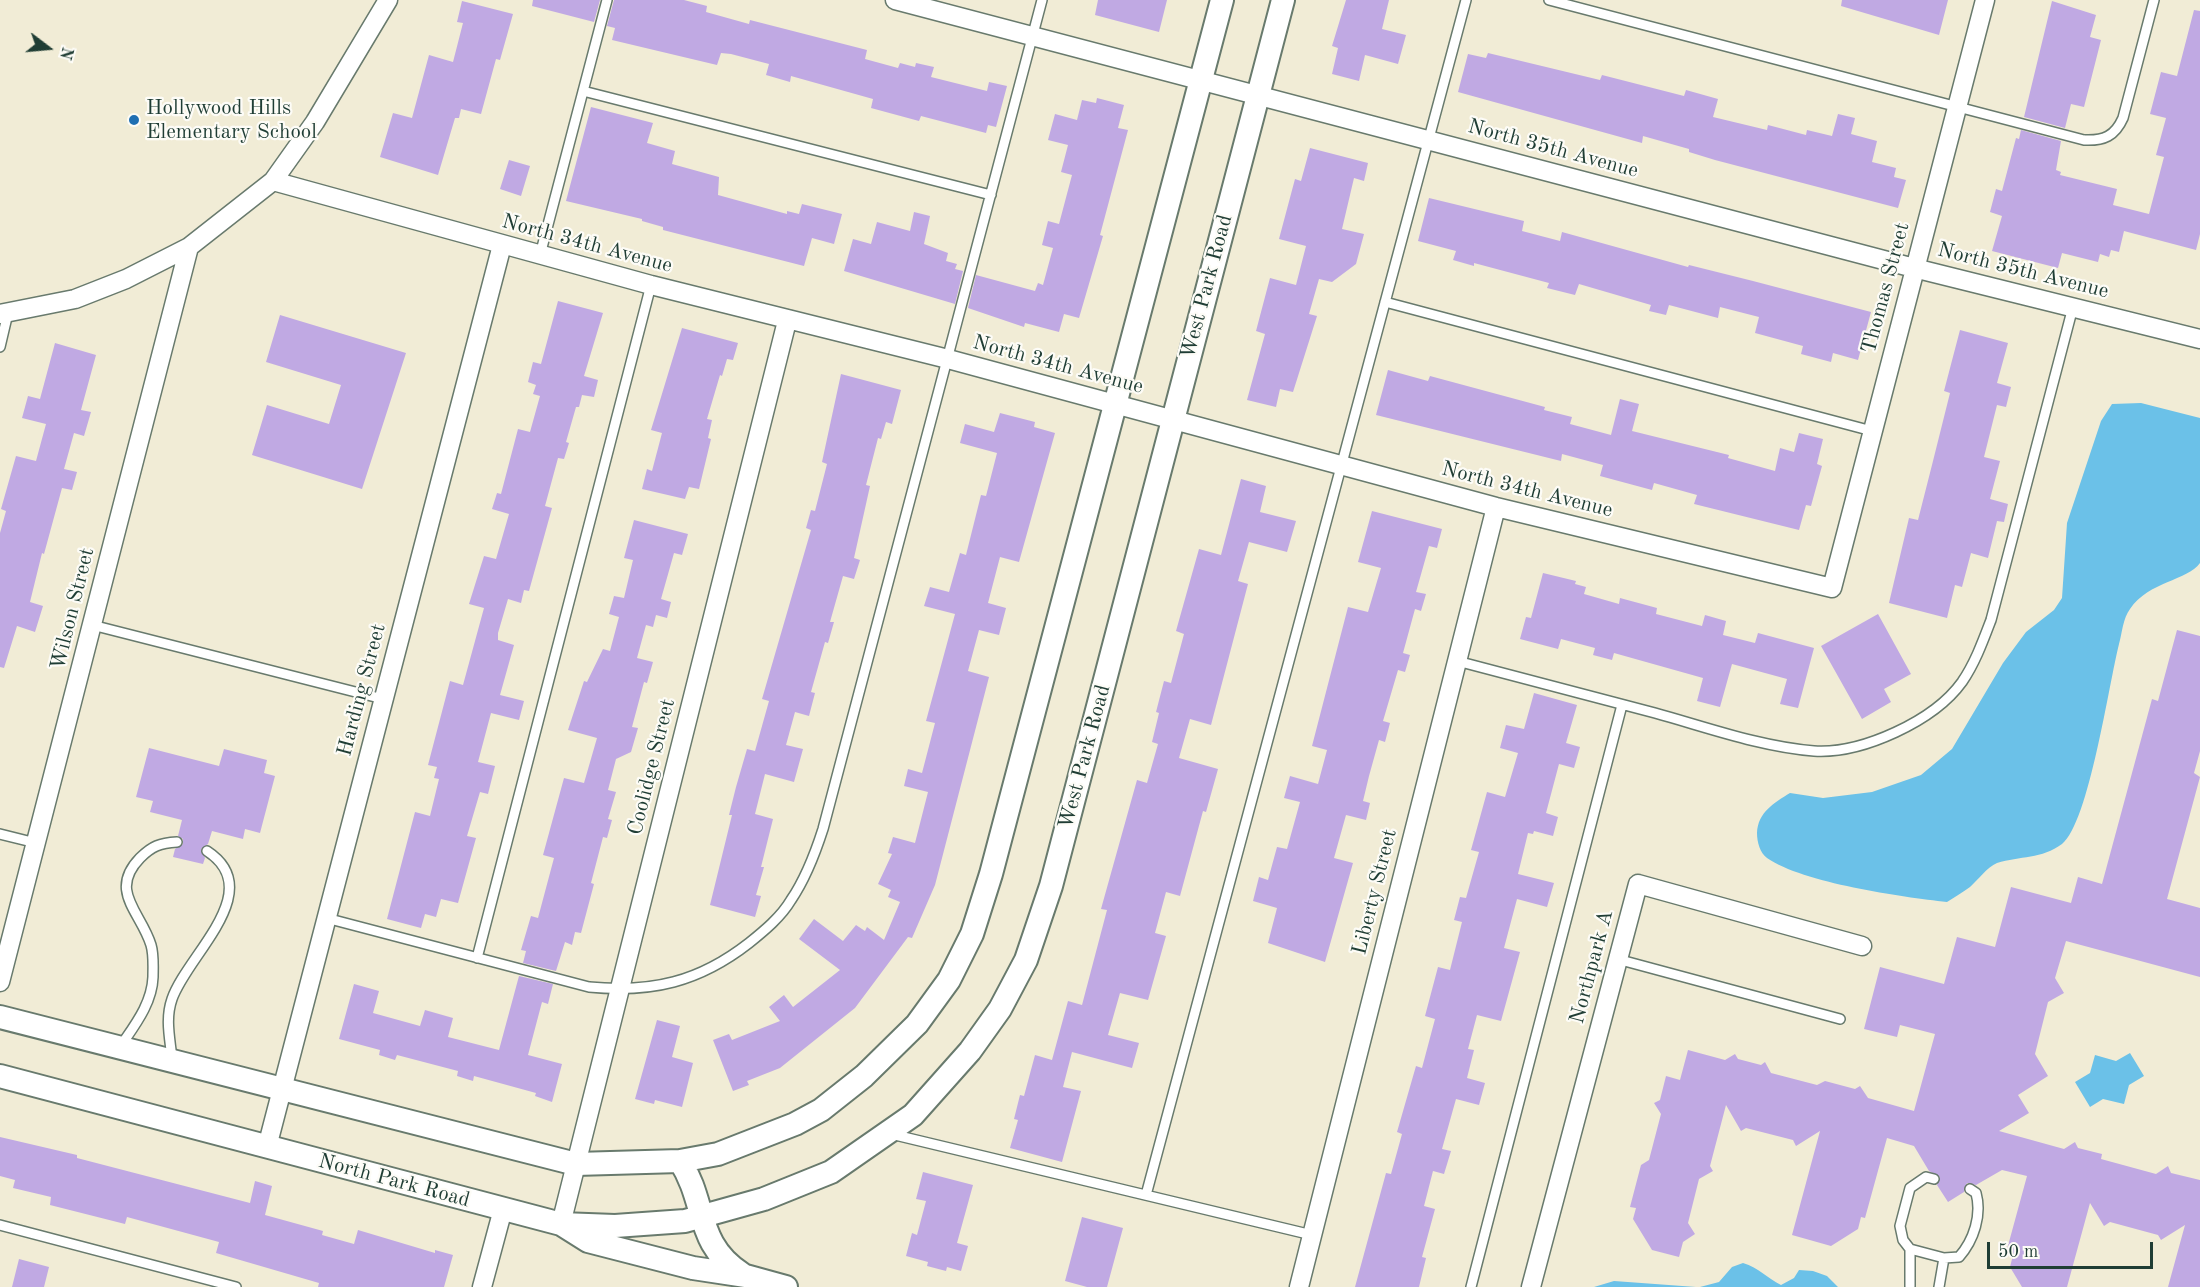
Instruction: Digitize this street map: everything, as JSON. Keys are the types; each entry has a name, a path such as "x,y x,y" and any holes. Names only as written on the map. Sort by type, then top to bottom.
{"street":[{"path":"4,314 75,299 126,279 189,247 273,181 315,122 388,0"},
{"name":"North 35th Avenue","path":"894,0 1914,267 2200,339"},
{"path":"0,1017 576,1164 680,1161 718,1154 757,1140 821,1110 864,1076 909,1031 949,980 972,934 991,874 1222,0"},
{"name":"West Park Road","path":"561,1224 615,1226 685,1221 764,1199 831,1172 913,1115 970,1051 1000,1009 1026,960 1051,886 1283,0"},
{"name":"Thomas Street","path":"1832,588 1985,0"},
{"name":"North 34th Avenue","path":"273,181 651,285 787,321 948,359 1496,507 1832,588"},
{"name":"Harding Street","path":"267,1148 502,245"},
{"name":"Wilson Street","path":"0,982 189,247"},
{"name":"Coolidge Street","path":"561,1224 787,321"},
{"name":"Liberty Street","path":"1299,1287 1496,507"},
{"name":"Northpark A","path":"1531,1287 1638,884 1862,946"},
{"name":"North Park Road","path":"0,1076 561,1224 588,1241 693,1268 746,1276 786,1287"},
{"path":"680,1161 689,1175 717,1255 746,1276"},
{"path":"482,1287 503,1209"}],"lane":[{"path":"540,255 607,0"},
{"path":"326,918 589,987 619,990 676,983 706,971 730,957 764,931 790,903 810,868 824,829 1042,0"},
{"path":"1146,1195 1466,0"},
{"path":"1549,0 2084,140 2099,140 2110,136 2117,130 2123,118 2154,0"},
{"path":"583,91 991,195"},
{"path":"477,958 651,285"},
{"path":"1385,302 1872,432"},
{"path":"1457,661 1737,735 1815,751 1845,749 1876,741 1912,724 1961,683 1978,654 1991,620 2073,307"},
{"path":"0,347 4,314"},
{"path":"92,625 383,699"},
{"path":"1471,1287 1622,705"},
{"path":"0,834 36,843"},
{"path":"120,1047 148,1000 153,981 151,946 132,910 126,890 129,872 149,848 163,843 177,842"},
{"path":"172,1061 167,1022 173,997 221,918 229,894 230,883 226,867 207,851"},
{"path":"1617,959 1840,1019"},
{"path":"887,1133 1312,1235"},
{"path":"1912,1287 1910,1250 1903,1240 1900,1226 1910,1188 1926,1177 1934,1179"},
{"path":"1910,1250 1944,1258 1959,1257 1969,1245 1980,1208 1976,1193 1970,1189"},
{"path":"0,1225 236,1287"},
{"path":"1939,1287 1944,1258"}],"water":[{"path":"2141,403 2200,418 2200,563 2186,574 2147,593 2128,613 2123,626 2089,782 2072,831 2062,844 2039,855 1993,865 1970,887 1947,902 1905,897 1828,882 1783,867 1767,858 1758,844 1757,833 1760,819 1768,809 1790,793 1823,798 1872,792 1921,775 1952,749 2003,663 2026,632 2054,610 2062,598 2067,523 2101,421 2112,404"},
{"path":"2130,1053 2144,1076 2129,1085 2124,1104 2103,1099 2090,1107 2075,1082 2090,1073 2095,1055 2116,1061"},
{"path":"1743,1263 1781,1285 1794,1278 1799,1270 1813,1271 1827,1276 1838,1287 1700,1287 1719,1282 1732,1267"},
{"path":"1614,1281 1696,1287 1594,1287"}],"building":[{"path":"533,0 600,0 594,22 532,6"},
{"path":"614,0 684,0 707,6 706,12 749,24 750,20 867,50 865,59 898,68 900,63 915,67 916,63 934,67 931,77 987,91 989,82 1007,86 996,127 988,125 986,133 921,116 919,121 871,108 873,99 791,76 790,82 766,75 769,64 731,54 721,53 717,65 612,40 615,28 607,26"},
{"path":"1098,0 1167,0 1159,32 1095,15"},
{"path":"1346,0 1389,0 1382,29 1406,35 1398,64 1365,55 1359,81 1332,74 1338,48 1332,46"},
{"path":"1842,0 1948,0 1939,35 1841,6"},
{"path":"462,1 513,14 500,60 496,59 481,114 461,109 459,118 455,118 438,175 380,157 393,113 412,118 429,55 453,62 463,23 457,22"},
{"path":"2052,1 2096,15 2090,37 2101,40 2084,107 2071,104 2065,128 2024,117"},
{"path":"2194,10 2200,11 2200,234 2196,250 2124,231 2119,252 2111,250 2109,257 2100,254 2098,262 2062,253 2058,268 1992,251 2002,216 1990,212 1996,189 2002,191 2016,138 2019,139 2021,130 2061,141 2056,170 2061,172 2060,175 2117,189 2113,205 2149,214 2164,157 2156,155 2166,118 2150,114 2161,72 2177,76"},
{"path":"1488,53 1600,80 1602,75 1684,96 1686,90 1718,99 1713,117 1767,130 1768,125 1806,135 1807,130 1832,136 1838,114 1855,118 1851,134 1877,141 1872,162 1896,168 1894,177 1906,180 1898,208 1715,160 1689,152 1689,149 1643,136 1642,143 1458,92 1468,54 1486,58"},
{"path":"1097,98 1124,105 1118,128 1128,130 1100,235 1103,236 1079,318 1064,314 1059,332 1025,323 1024,327 968,308 976,275 1035,291 1038,283 1043,285 1053,248 1042,245 1048,221 1059,224 1072,175 1061,172 1068,145 1048,140 1055,114 1077,120 1082,100 1096,103"},
{"path":"591,107 653,123 647,143 675,151 672,164 719,177 718,195 787,214 787,211 799,214 802,204 842,214 834,244 812,238 804,266 663,230 663,227 642,221 642,219 566,201"},
{"path":"1310,148 1368,163 1364,181 1354,178 1342,229 1364,234 1356,264 1332,282 1319,279 1309,314 1317,316 1293,392 1280,389 1276,407 1247,400 1265,334 1256,331 1270,278 1296,285 1306,246 1279,239 1295,179 1301,181"},
{"path":"509,160 530,166 521,196 500,189"},
{"path":"1429,198 1524,221 1522,231 1560,241 1562,232 1688,267 1689,265 1871,312 1858,360 1833,353 1831,362 1801,354 1803,346 1755,333 1759,317 1720,307 1718,318 1669,305 1666,315 1649,311 1651,305 1579,284 1575,295 1547,288 1549,283 1474,263 1474,266 1453,260 1456,251 1418,241"},
{"path":"914,212 930,216 924,244 948,253 946,261 957,264 955,269 963,271 955,304 844,271 853,239 871,244 877,222 910,231"},
{"path":"558,301 603,313 584,376 598,380 594,397 582,395 579,407 576,407 566,442 569,443 564,459 558,458 545,506 552,508 529,591 524,590 521,603 508,599 498,633 498,640 514,645 500,695 524,701 519,720 491,713 478,762 495,766 488,794 480,792 467,836 476,838 458,903 441,899 436,917 425,914 421,928 387,919 415,812 430,816 439,779 434,778 437,767 428,765 450,681 463,685 484,608 469,604 484,556 496,559 509,514 492,509 497,493 501,494 518,429 530,432 540,396 533,394 536,385 528,382 533,362 541,364"},
{"path":"280,315 406,353 362,489 252,455 267,405 329,424 341,385 266,362"},
{"path":"682,328 738,343 733,360 727,359 722,376 720,375 707,419 712,420 708,438 711,439 699,489 689,487 685,499 642,489 647,469 652,471 662,433 651,430"},
{"path":"1960,330 2008,343 1997,383 2011,387 2006,407 1997,405 1984,457 2000,461 1990,499 2008,504 2004,522 1997,521 1988,558 1971,553 1962,587 1955,585 1947,618 1889,603 1909,518 1918,520 1950,393 1944,391"},
{"path":"55,343 96,355 81,410 91,412 84,436 74,433 64,469 77,472 72,490 62,488 44,554 42,553 30,602 43,606 35,632 17,626 4,668 0,667 0,533 6,511 1,509 16,456 36,461 46,424 22,418 28,396 40,399"},
{"path":"1388,370 1428,381 1430,376 1545,407 1544,410 1572,417 1570,424 1611,435 1620,399 1639,404 1632,431 1729,455 1728,458 1775,471 1780,448 1794,452 1799,433 1823,439 1817,464 1822,466 1811,506 1806,505 1799,530 1694,504 1697,495 1654,483 1652,490 1600,476 1603,465 1562,454 1561,461 1376,415"},
{"path":"841,374 901,390 892,424 886,422 881,439 878,438 866,485 870,486 854,558 860,560 854,579 843,576 830,622 834,622 828,643 825,642 811,692 815,693 809,716 795,712 786,745 803,749 794,782 765,774 755,814 773,819 761,867 764,867 756,895 761,896 755,917 710,905 732,815 729,815 736,787 747,749 755,751 769,701 762,699 811,530 806,528 811,510 815,511 827,464 822,462"},
{"path":"1000,413 1035,422 1034,427 1055,433 1019,562 1000,557 988,603 1006,608 999,635 979,630 968,671 989,677 935,885 912,938 908,937 855,1008 780,1068 747,1081 749,1085 733,1091 713,1040 729,1034 732,1040 780,1021 769,1007 784,995 793,1007 840,970 799,939 814,919 843,941 856,925 865,931 867,927 884,940 900,902 888,897 891,890 878,884 892,854 888,853 893,837 915,843 928,792 904,786 908,769 922,773 935,723 926,721 955,614 924,606 930,587 949,592 960,553 966,555 981,495 986,496 997,453 960,443 965,424 994,432"},
{"path":"1241,479 1266,486 1260,512 1296,521 1287,552 1249,542 1238,581 1248,584 1211,725 1190,719 1179,758 1218,769 1206,812 1203,811 1180,896 1166,892 1155,933 1166,936 1148,1000 1120,993 1108,1035 1139,1043 1132,1068 1072,1052 1063,1087 1081,1091 1062,1162 1010,1148 1018,1120 1014,1119 1020,1095 1024,1096 1035,1055 1052,1060 1068,1001 1082,1005 1107,910 1101,909 1137,780 1147,783 1158,744 1152,742 1159,713 1156,712 1164,681 1171,683 1184,634 1176,631 1199,549 1221,555"},
{"path":"1372,511 1442,529 1437,548 1429,546 1416,592 1426,594 1421,611 1415,609 1403,653 1410,655 1405,672 1398,670 1383,721 1390,723 1385,742 1379,740 1369,776 1363,801 1370,803 1366,820 1346,815 1334,858 1353,863 1325,962 1268,943 1277,908 1253,901 1259,877 1268,880 1277,847 1287,849 1300,802 1284,798 1290,776 1318,784 1327,750 1312,746 1348,607 1368,612 1381,568 1358,562"},
{"path":"634,520 688,534 682,555 674,553 661,599 671,602 667,618 656,615 653,627 646,625 637,658 653,662 647,683 644,682 632,727 638,728 631,752 616,759 608,790 616,792 608,819 612,820 607,838 603,837 581,933 575,932 572,945 565,942 556,971 523,963 526,951 521,950 531,916 538,918 554,858 543,855 564,778 584,783 597,738 568,730 584,681 587,682 603,649 610,651 619,617 609,614 614,596 624,598 633,560 624,558"},
{"path":"1543,573 1576,581 1575,584 1586,587 1584,594 1619,604 1620,598 1657,608 1656,614 1702,626 1705,615 1726,621 1723,635 1755,643 1758,633 1814,648 1798,708 1780,704 1787,679 1732,664 1720,707 1697,701 1703,678 1614,653 1612,660 1593,655 1595,648 1561,639 1558,649 1520,639 1526,617 1531,618"},
{"path":"1878,614 1911,674 1884,689 1891,702 1862,719 1821,646"},
{"path":"2177,630 2200,636 2200,751 2194,773 2200,777 2167,899 2200,908 2200,977 2066,941 2055,978 2064,993 2048,1002 2035,1054 2048,1076 2018,1095 2029,1113 1999,1131 2064,1149 2075,1142 2078,1148 2102,1154 2101,1159 2156,1174 2168,1166 2171,1173 2200,1180 2200,1287 2168,1287 2185,1225 2161,1240 2158,1235 2110,1222 2104,1226 2090,1203 2067,1287 2022,1287 2010,1267 2013,1255 2006,1253 2027,1176 2002,1170 1976,1185 1967,1183 1964,1192 1948,1202 1937,1185 1940,1177 1929,1171 1914,1146 1887,1138 1865,1218 1861,1217 1858,1229 1831,1246 1792,1235 1820,1131 1796,1146 1793,1140 1746,1128 1741,1131 1726,1105 1710,1166 1713,1171 1699,1179 1688,1223 1695,1234 1683,1242 1679,1257 1652,1250 1633,1219 1636,1208 1630,1207 1641,1165 1649,1160 1661,1114 1654,1103 1660,1100 1666,1076 1680,1080 1688,1050 1725,1060 1735,1054 1738,1059 1761,1065 1765,1062 1771,1073 1817,1085 1825,1081 1855,1089 1860,1086 1868,1098 1914,1111 1935,1034 1900,1025 1897,1037 1864,1029 1880,967 1944,984 1957,937 1995,947 2011,887 2071,903 2078,877 2102,884 2152,699 2158,701"},
{"path":"1534,693 1577,705 1566,743 1580,747 1574,768 1559,764 1546,813 1558,817 1553,836 1534,831 1533,834 1528,833 1518,874 1554,883 1547,907 1517,899 1504,948 1520,952 1501,1021 1477,1015 1468,1049 1474,1050 1467,1078 1485,1083 1479,1105 1456,1099 1442,1149 1451,1151 1444,1174 1433,1171 1424,1206 1435,1209 1422,1257 1426,1258 1419,1287 1355,1287 1386,1173 1391,1174 1402,1134 1397,1132 1416,1066 1422,1068 1435,1019 1425,1016 1438,967 1450,970 1462,922 1454,920 1460,897 1466,898 1479,852 1471,850 1487,792 1505,797 1518,753 1500,748 1506,725 1524,729"},
{"path":"149,748 219,766 224,749 267,760 264,773 275,776 260,833 245,829 243,839 212,831 208,844 201,849 205,858 203,864 173,857 175,849 183,844 183,839 178,836 182,820 150,812 153,801 136,797"},
{"path":"519,976 553,984 548,1004 542,1002 528,1055 562,1064 552,1102 535,1096 536,1093 474,1076 473,1081 457,1076 458,1071 397,1055 395,1060 379,1055 380,1050 339,1039 354,984 379,991 373,1013 420,1026 425,1010 453,1018 448,1037 499,1050"},
{"path":"657,1020 680,1026 672,1057 693,1063 682,1107 655,1100 654,1104 635,1099"},
{"path":"0,1137 77,1155 77,1158 250,1203 255,1181 272,1186 265,1215 323,1231 322,1235 354,1244 358,1230 435,1253 435,1250 453,1255 444,1287 318,1287 319,1283 216,1253 219,1242 127,1217 125,1224 50,1205 51,1197 13,1188 15,1180 0,1176"},
{"path":"923,1172 973,1185 957,1243 968,1246 961,1271 947,1267 946,1271 927,1266 928,1262 906,1256 912,1233 917,1235 926,1201 916,1199"},
{"path":"1082,1217 1123,1228 1107,1287 1087,1287 1065,1281"},
{"path":"19,1259 49,1267 44,1287 12,1287"}],"place":[{"name":"Hollywood Hills Elementary School","path":"134,120"}]}
